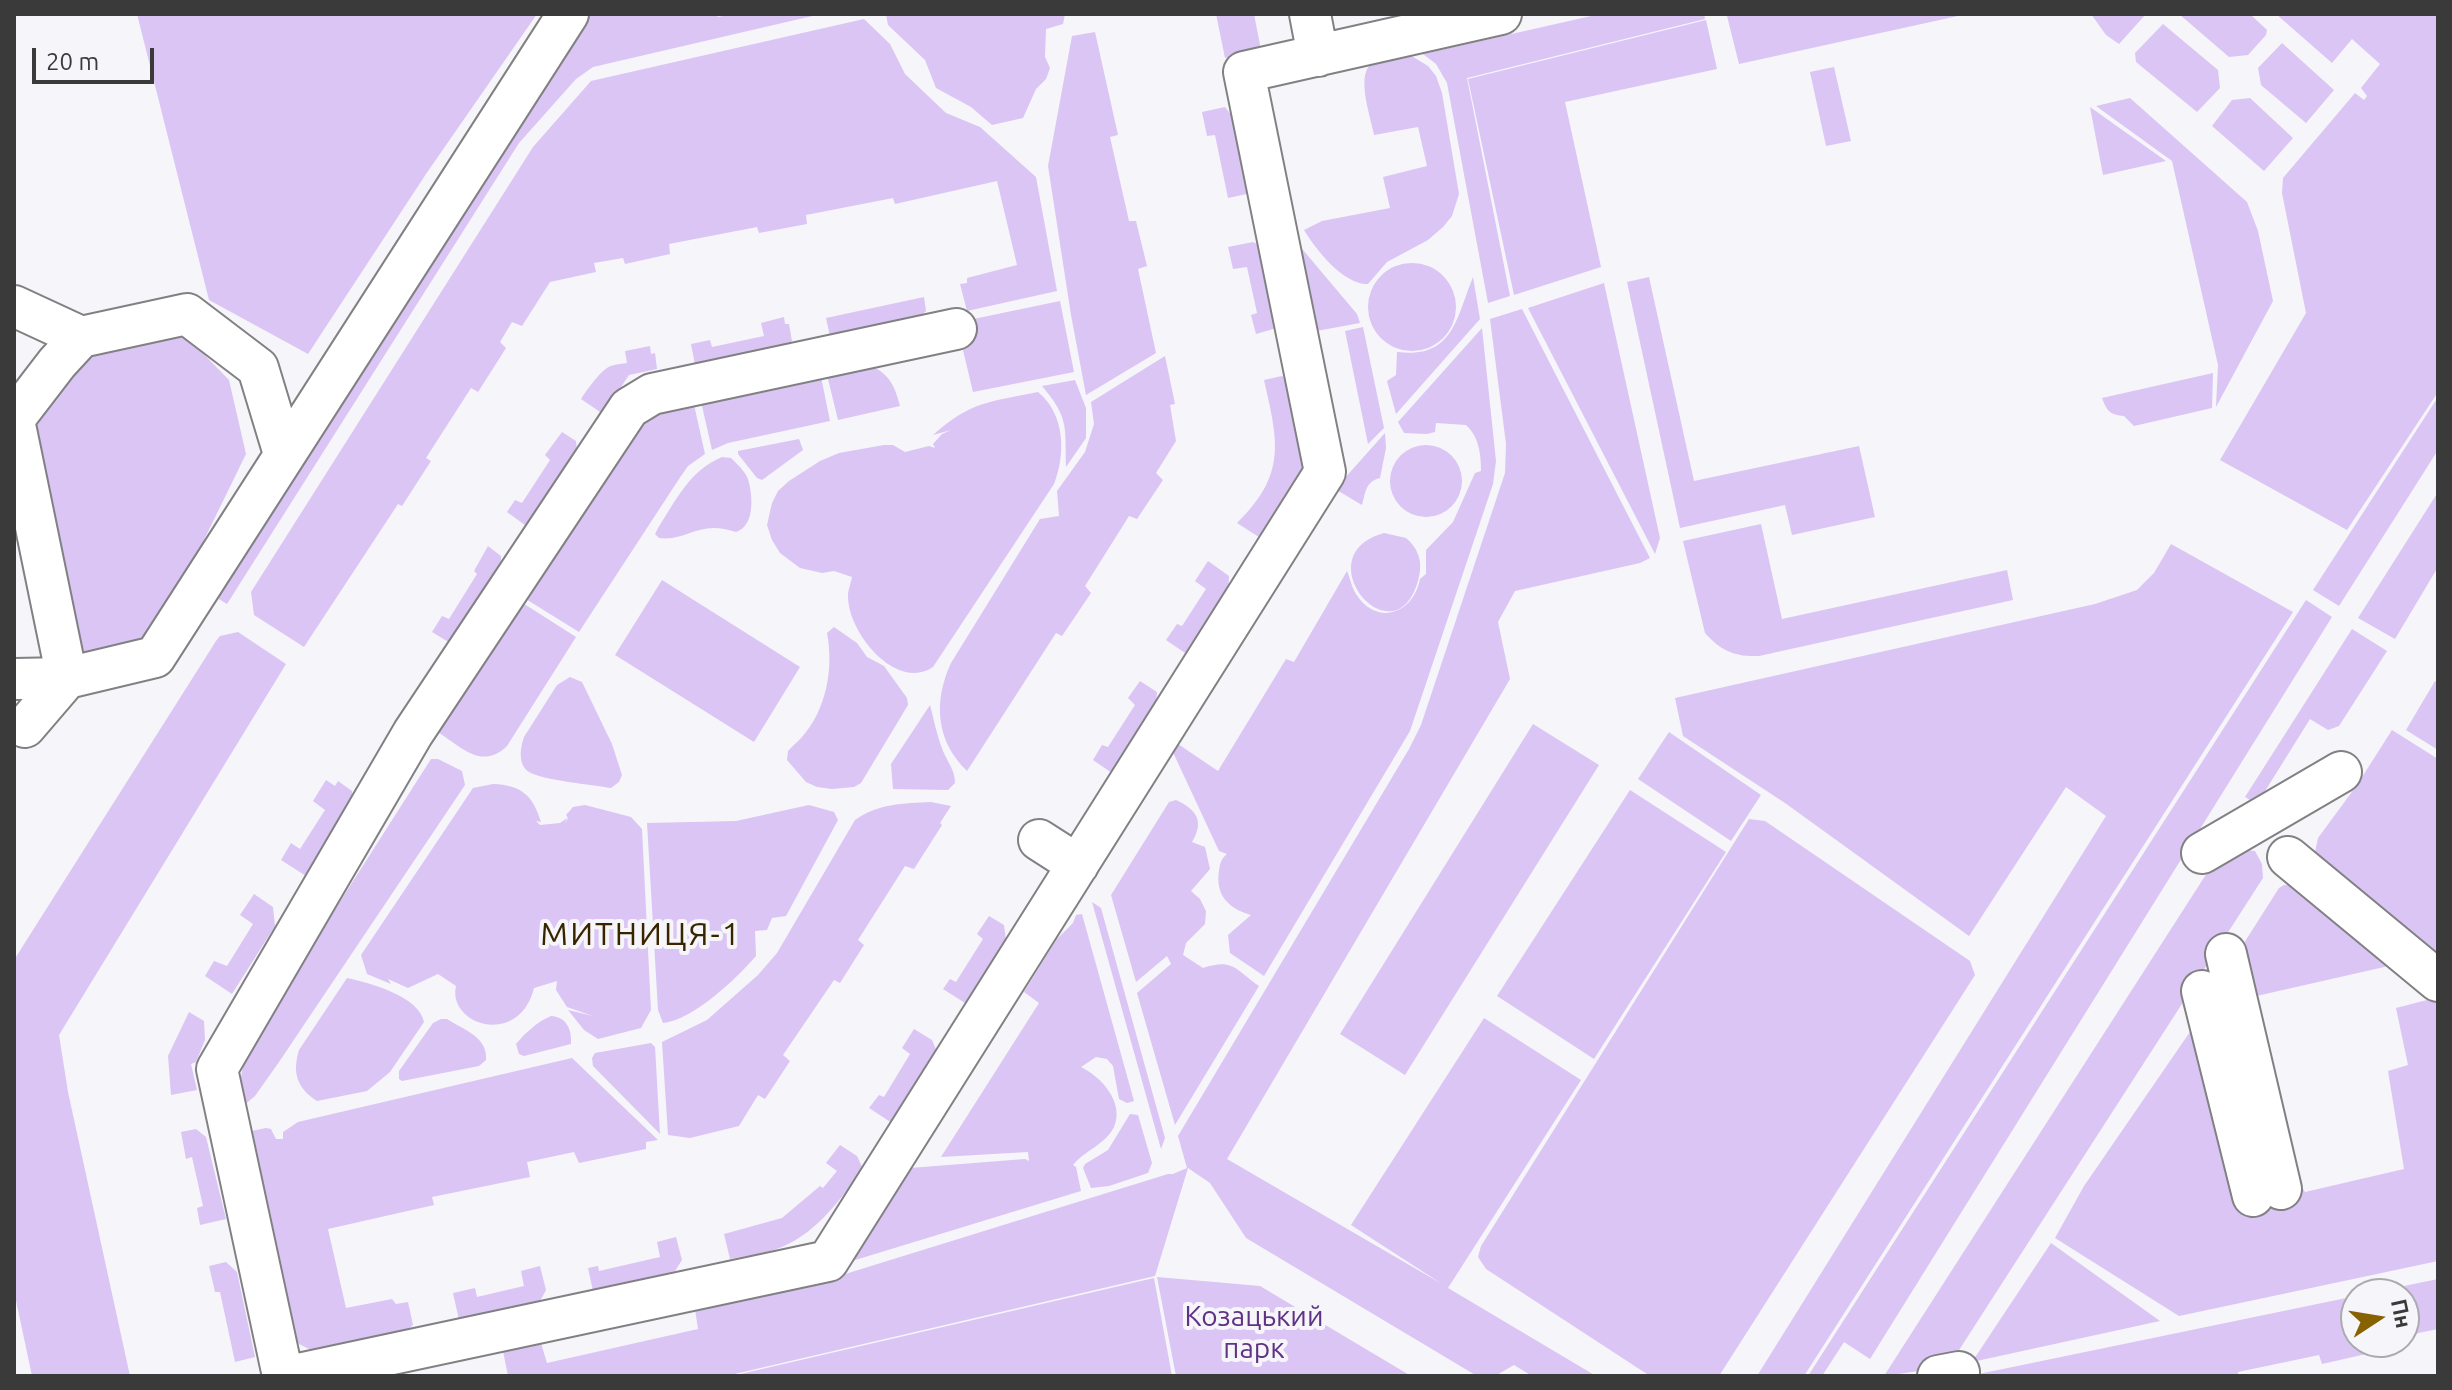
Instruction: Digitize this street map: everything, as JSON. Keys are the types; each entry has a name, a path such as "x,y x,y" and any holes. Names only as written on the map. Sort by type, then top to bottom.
{"lane":[{"path":"14,679 67,678 155,657 568,14"},
{"path":"1310,14 1318,56"},
{"path":"956,329 652,394 629,408 413,733 217,1069 286,1376 828,1261 1325,472 1244,72 1501,14"},
{"path":"14,306 81,337"},
{"path":"67,678 14,420 81,337 187,314 258,368 284,454"},
{"path":"25,727 67,678"},
{"path":"2202,853 2341,772"},
{"path":"1039,840 1078,865"},
{"path":"2288,857 2438,981"},
{"path":"2202,991 2267,1192 2226,954"}],"green space":[{"path":"137,14 537,14 426,174 308,354 209,300"},
{"path":"580,14 716,14 718,17 733,14 821,14 593,67 576,79 519,143 227,604 204,590"},
{"path":"886,14 1065,14 1063,24 1046,29 1045,57 1050,68 1023,118 992,125 971,107 936,88 925,60 888,25"},
{"path":"1216,14 1254,14 1261,50 1225,58"},
{"path":"1600,14 1704,14 1705,19 1467,78 1510,296 1488,303 1447,83 1436,64 1423,54"},
{"path":"1967,14 1739,64 1727,16"},
{"path":"2091,14 2146,14 2119,44 2106,35"},
{"path":"2179,14 2250,14 2267,30 2266,35 2248,55 2229,57"},
{"path":"2276,14 2438,14 2438,392 2347,530 2220,460 2306,313 2282,193 2283,178 2355,93 2364,100 2367,96 2361,88 2380,64 2352,39 2332,63"},
{"path":"864,19 890,44 905,74 946,113 980,127 1036,177 1057,291 967,311 960,284 967,283 967,278 1017,265 997,181 895,204 893,198 806,215 807,224 759,233 757,227 669,244 670,254 625,264 623,258 594,263 596,272 550,282 522,326 512,322 500,342 506,348 478,392 471,388 426,458 431,461 402,506 398,504 304,647 254,615 251,592 533,147 591,81"},
{"path":"1706,20 1717,69 1565,102 1601,267 1514,295 1468,79"},
{"path":"2163,24 2218,70 2220,88 2197,112 2136,62 2135,53"},
{"path":"1095,32 1118,135 1110,137 1129,221 1136,221 1147,266 1138,269 1156,353 1086,395 1048,166 1072,36"},
{"path":"2282,43 2334,90 2306,123 2261,85 2258,68"},
{"path":"1405,52 1428,66 1436,76 1442,93 1459,194 1452,216 1443,227 1428,240 1387,262 1368,284 1359,283 1340,273 1304,230 1322,221 1390,208 1383,177 1427,166 1418,127 1374,135 1367,107 1364,85 1368,67 1378,60"},
{"path":"1834,67 1851,141 1826,146 1810,72"},
{"path":"2130,98 2247,202 2258,231 2273,301 2216,407 2218,365 2172,161 2096,106"},
{"path":"2250,98 2293,138 2264,171 2212,126 2232,100"},
{"path":"1225,107 1236,121 1251,193 1228,198 1215,135 1207,136 1202,112"},
{"path":"2090,107 2166,161 2103,175"},
{"path":"1253,242 1263,247 1280,327 1256,334 1251,315 1257,313 1247,267 1233,269 1228,247"},
{"path":"1298,244 1357,314 1360,323 1311,332"},
{"path":"1412,263 1437,270 1449,282 1456,307 1449,332 1437,344 1412,351 1387,344 1375,332 1368,307 1375,282 1387,270"},
{"path":"1473,277 1480,319 1396,414 1387,381 1396,375 1397,352 1416,353 1441,342 1456,321"},
{"path":"1649,277 1694,481 1859,446 1875,517 1792,535 1785,505 1680,528 1627,282"},
{"path":"1604,283 1660,538 1655,554 1528,308"},
{"path":"924,297 926,311 916,322 831,341 826,318"},
{"path":"1060,301 1074,372 973,392 962,346 967,345 959,322"},
{"path":"1522,309 1650,558 1640,563 1515,591 1498,622 1510,679 1227,1159 1442,1284 1351,1225 1484,1018 1581,1080 1448,1288 1596,1376 1532,1376 1514,1365 1495,1376 1477,1376 1246,1238 1210,1183 1188,1168 1155,1276 726,1376 508,1376 503,1351 541,1343 547,1363 698,1329 695,1309 842,1275 1187,1168 1178,1136 1421,725 1505,473 1506,444 1490,319"},
{"path":"784,317 785,324 789,324 792,341 783,351 696,370 691,344 710,340 712,347 764,336 761,323"},
{"path":"1363,327 1384,428 1368,444 1345,331"},
{"path":"1482,328 1496,461 1493,484 1410,731 1264,976 1230,953 1228,935 1251,915 1230,905 1222,894 1219,871 1221,861 1227,854 1219,851 1171,748 1175,742 1218,771 1286,659 1294,662 1347,571 1356,594 1373,610 1393,612 1410,601 1420,579 1426,574 1426,550 1453,522 1475,473 1481,471 1478,446 1466,425 1436,423 1435,432 1404,433 1398,422"},
{"path":"183,333 229,380 246,454 151,643 73,661 30,431 90,354"},
{"path":"650,346 651,354 655,353 657,369 629,375 603,414 581,399 604,370 627,363 625,351"},
{"path":"1165,356 1175,404 1170,405 1176,441 1156,473 1163,480 1137,519 1129,516 1085,586 1091,593 1062,636 1056,633 967,771 949,747 941,720 942,692 951,663 1040,519 1059,516 1057,491 1085,452 1094,424 1091,402"},
{"path":"869,365 890,381 900,406 838,420 826,371"},
{"path":"820,372 830,421 728,443 712,450 700,397"},
{"path":"2213,373 2212,408 2134,426 2124,416 2110,412 2102,398"},
{"path":"1282,376 1293,382 1306,460 1301,479 1262,539 1237,523 1264,489 1271,473 1275,440 1264,380"},
{"path":"1075,380 1086,408 1086,438 1066,467 1064,423 1057,406 1042,386"},
{"path":"1038,392 1054,411 1061,435 1060,460 1054,484 933,667 919,673 904,672 890,665 876,654 856,625 848,595 852,577 834,571 822,573 800,568 780,553 767,525 778,491 820,461 839,453 884,445 893,445 905,452 929,446 935,448 933,444 951,430 933,435 970,409"},
{"path":"2438,397 2438,450 2339,606 2313,590"},
{"path":"693,400 705,454 688,466 579,632 521,596 631,423"},
{"path":"562,432 576,441 577,451 529,528 507,512 515,500 522,503 550,460 545,455"},
{"path":"1385,433 1386,448 1380,478 1369,485 1362,505 1335,489"},
{"path":"799,439 803,450 762,480 738,454 738,451"},
{"path":"1426,445 1446,451 1456,461 1462,481 1456,501 1446,511 1426,517 1406,511 1396,501 1390,481 1396,461 1406,451"},
{"path":"722,457 731,458 748,479 751,502 747,524 736,532 712,528 678,537 659,538 655,534 658,528 692,478"},
{"path":"2438,492 2438,567 2395,639 2358,618"},
{"path":"1761,524 1782,619 2007,570 2013,600 1759,656 1736,654 1705,633 1683,541"},
{"path":"1384,533 1406,538 1417,552 1420,563 1418,581 1406,603 1391,611 1375,608 1362,596 1353,579 1352,561 1361,545"},
{"path":"2171,544 2293,612 1804,1376 1757,1376 2106,816 2066,787 1969,936 1785,803 1683,736 1675,698 2095,604 2137,590 2154,573"},
{"path":"488,546 501,556 501,574 455,646 432,632 442,616 449,619 477,574 474,571"},
{"path":"1208,561 1229,576 1228,594 1188,655 1166,640 1177,624 1182,626 1206,589 1195,581"},
{"path":"662,580 800,667 754,742 615,655"},
{"path":"518,600 576,637 507,746 488,756 471,754 436,731"},
{"path":"2306,600 2332,617 1870,1359 1844,1342 1822,1376 1808,1376"},
{"path":"834,627 857,643 867,657 884,666 907,698 908,705 861,783 854,787 832,789 806,782 787,760 788,751 810,726 822,702 828,675 827,633"},
{"path":"2352,629 2387,651 2339,726 2328,730 2310,719 2257,804 2245,797"},
{"path":"238,632 286,664 59,1035 68,1092 130,1376 32,1376 14,1291 14,960 216,641 220,636"},
{"path":"570,677 582,682 612,744 622,775 611,788 545,777 529,772 523,765 521,751 524,737 557,685"},
{"path":"1140,681 1157,692 1156,704 1112,773 1093,760 1102,745 1108,747 1135,705 1128,698"},
{"path":"2435,681 2438,683 2438,750 2406,730"},
{"path":"930,705 955,783 948,790 893,789 891,764"},
{"path":"1533,724 1599,765 1405,1075 1340,1034"},
{"path":"2392,730 2438,759 2438,959 2325,864 2315,852 2318,838"},
{"path":"1669,732 1761,795 1731,841 1638,779"},
{"path":"431,759 438,759 462,771 465,785 279,1062 255,1096 242,1107 241,1075 260,1027"},
{"path":"326,780 335,786 338,781 352,791 353,804 306,876 281,860 291,843 300,849 325,810 313,801"},
{"path":"493,784 512,787 525,794 534,805 541,822 536,821 540,825 560,823 567,818 564,824 568,818 566,815 573,807 585,805 631,817 642,829 651,1010 641,1028 598,1039 584,1030 568,1010 593,1016 567,1007 556,990 557,981 534,988 526,1007 514,1018 500,1024 486,1024 473,1020 462,1011 456,1000 456,986 438,974 408,988 367,974 361,955 473,788"},
{"path":"1630,790 1726,852 1594,1059 1497,996"},
{"path":"1176,800 1189,807 1196,816 1198,828 1192,842 1205,847 1210,869 1191,891 1206,911 1205,924 1186,943 1183,955 1203,968 1221,964 1233,967 1259,986 1175,1125 1137,993 1171,964 1167,956 1136,982 1111,895 1169,802"},
{"path":"931,802 951,806 940,823 942,825 914,869 905,866 858,940 864,945 840,983 834,980 783,1055 790,1061 765,1099 758,1095 739,1126 690,1138 668,1135 662,1042 707,1020 758,975 777,953 855,820 882,808"},
{"path":"809,805 834,812 838,820 786,916 772,918 767,930 755,931 756,956 726,987 700,1007 663,1023 658,1010 647,823 736,821"},
{"path":"1749,819 1765,821 1970,961 1975,975 1719,1376 1650,1376 1486,1269 1478,1257 1481,1246"},
{"path":"2223,848 2255,851 2262,864 2263,878 1952,1361 1940,1368 1884,1376"},
{"path":"2291,885 2393,965 2252,997 2237,954 2279,888"},
{"path":"254,894 273,907 275,926 232,994 205,976 214,961 227,966 253,924 240,915"},
{"path":"1092,902 1101,908 1165,1138 1161,1149"},
{"path":"1082,914 1134,1101 1127,1103 1119,1099 1113,1066 1107,1059 1096,1057 1081,1067 1109,1091 1117,1118 1106,1138 1073,1165 1081,1191 852,1261 910,1168 1029,1161 1028,1152 941,1157 1039,1003 1024,992 1057,939 1073,923 1076,915"},
{"path":"989,916 1004,925 1006,940 965,1003 943,989 950,979 956,982 983,939 977,934"},
{"path":"347,978 380,987 404,998 420,1013 424,1022 390,1072 367,1091 317,1101 305,1091 298,1079 297,1058 299,1050"},
{"path":"2431,999 2438,1005 2438,1261 2358,1278 2340,1278 2340,1282 2179,1316 2055,1238 2084,1186 2192,1029 2243,1201 2303,1189 2305,1192 2404,1169 2388,1071 2408,1065 2396,1008"},
{"path":"189,1012 204,1021 205,1040 196,1062 191,1064 197,1090 171,1095 168,1056"},
{"path":"551,1016 567,1025 571,1044 524,1056 519,1054 516,1044 532,1028"},
{"path":"447,1019 479,1040 486,1052 486,1060 479,1066 402,1081 399,1071 433,1023"},
{"path":"914,1029 932,1040 937,1052 892,1123 869,1108 879,1095 884,1097 910,1054 902,1048"},
{"path":"651,1043 655,1047 660,1134 593,1066 592,1058 595,1053"},
{"path":"572,1058 658,1140 646,1142 646,1149 579,1163 574,1152 527,1162 530,1177 432,1197 434,1205 328,1229 346,1308 392,1299 396,1304 408,1302 413,1325 400,1337 315,1352 299,1344 291,1333 247,1132 266,1128 271,1129 276,1139 283,1139 283,1132 298,1122"},
{"path":"1130,1114 1138,1115 1152,1163 1148,1173 1109,1186 1091,1188 1083,1168 1085,1164 1108,1150"},
{"path":"196,1129 206,1137 226,1219 200,1225 197,1208 203,1206 192,1157 186,1159 181,1132"},
{"path":"840,1145 857,1156 863,1169 824,1217 788,1244 730,1259 724,1234 782,1218 820,1186 823,1188 837,1171 826,1163"},
{"path":"676,1237 682,1260 675,1271 593,1291 588,1268 598,1266 599,1271 660,1257 657,1242"},
{"path":"2051,1243 2160,1321 1972,1362"},
{"path":"226,1262 237,1272 255,1357 235,1362 220,1292 215,1292 209,1266"},
{"path":"540,1266 546,1290 540,1301 459,1320 453,1293 475,1288 477,1297 524,1286 521,1271"},
{"name":"Козацький парк","path":"1157,1277 1260,1286 1411,1376 1176,1376"},
{"path":"1154,1278 1172,1376 732,1376"},
{"path":"2438,1279 2438,1329 2420,1333 2420,1283"},
{"path":"2340,1299 2340,1358 2348,1358 2322,1364 2319,1355 2238,1372 2238,1376 1969,1376"}],"district":[{"name":"МИТНИЦЯ-1","path":"641,934"}]}
